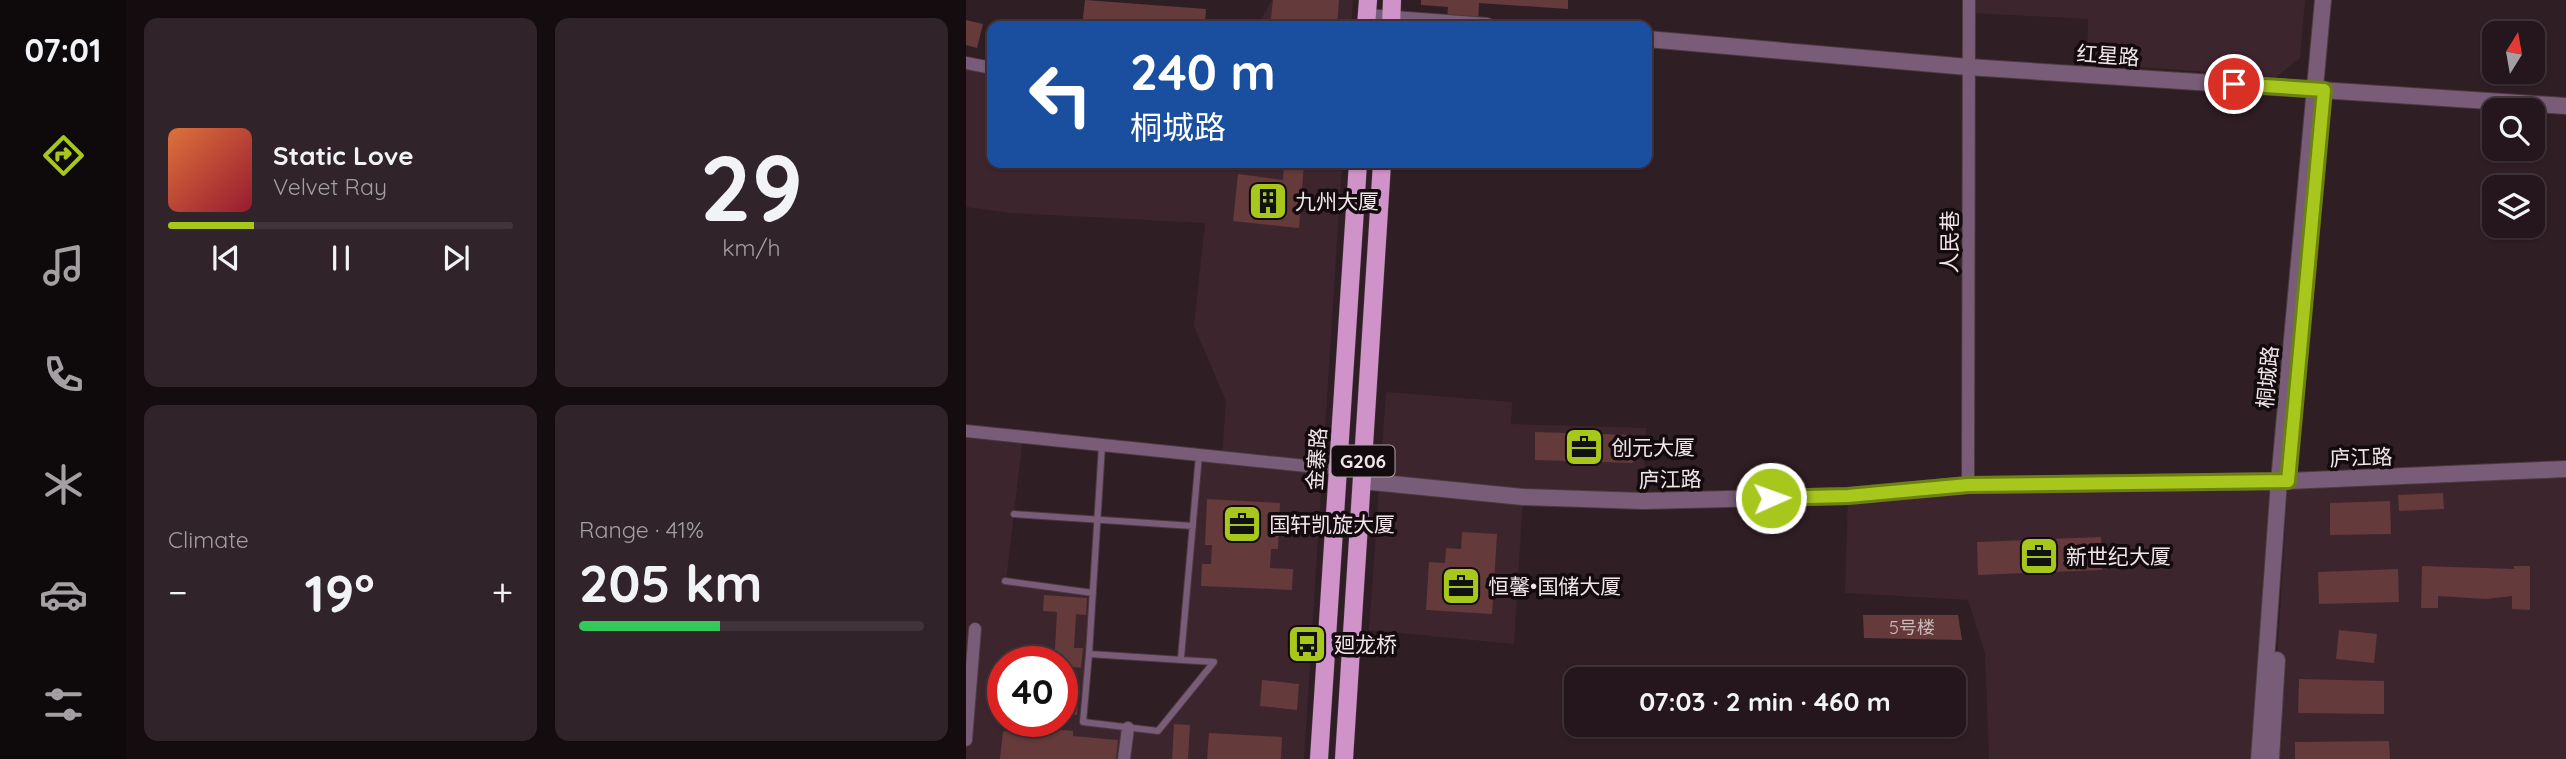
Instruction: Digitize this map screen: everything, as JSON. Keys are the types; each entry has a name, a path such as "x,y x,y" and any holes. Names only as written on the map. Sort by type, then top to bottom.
{"main road":[{"path":"1391,21 1392,0"},
{"name":"金寨路","path":"1319,759 1358,168"},
{"name":"G206","path":"1344,759 1382,168"}],"street":[{"name":"人民巷","path":"1968,485 1969,0"},
{"name":"桐城路","path":"2259,759 2319,90 2323,0"},
{"name":"桐城路","path":"2319,90 2332,0"},
{"path":"1367,14 1386,21"},
{"name":"红星路","path":"1652,39 1968,67 2566,107"},
{"path":"966,63 987,67"},
{"path":"966,431 1326,468"},
{"name":"庐江路","path":"1362,481 1523,497 1643,501 1848,496 1968,485 2283,481 2566,469"},
{"name":"桐城路","path":"2271,759 2283,481"},
{"path":"966,740 969,660 975,629"},
{"path":"1124,759 1128,728"}],"lane":[{"path":"1088,654 1214,662 1158,731 1083,722 1102,445"},
{"path":"1181,658 1199,454"},
{"path":"1014,513 1193,526"},
{"path":"1005,581 1093,593"}],"shaded area":[{"path":"1272,0 1353,0 1351,21 1260,21"},
{"path":"1975,0 2305,0 2300,58 2276,77 2087,63 2088,19 1974,13"},
{"path":"966,63 987,67 987,168 1342,168 1304,759 966,759 966,431 1023,437 1006,581 1093,593 1083,722 1158,731 1213,663 1181,658 1199,455 1222,457 1226,401 1194,326 1205,223 1011,213 966,207"},
{"path":"1386,392 1512,402 1511,424 1646,428 1643,501 1523,497 1514,644 1369,630"},
{"path":"2566,469 2566,759 2271,759 2288,481"},
{"path":"2279,481 2259,759 1989,759 1985,653 1968,600 1845,593 1848,496"}],"building":[{"path":"1085,0 1206,9 1205,21 1083,21"},
{"path":"1273,0 1339,0 1337,21 1271,21"},
{"path":"1421,0 1568,0 1568,9 1479,3 1478,21 1447,21 1448,7 1421,5"},
{"path":"966,20 983,24 977,48 966,45"},
{"name":"九州大厦","path":"1284,168 1304,168 1299,228 1233,221 1238,174 1283,180"},
{"name":"创元大厦","path":"1535,432 1633,435 1633,463 1535,460"},
{"path":"2443,493 2444,509 2399,511 2398,495"},
{"name":"国轩凯旋大厦","path":"1207,499 1280,503 1278,549 1271,549 1270,568 1293,569 1292,590 1201,586 1202,564 1211,564 1212,545 1205,545"},
{"path":"2390,501 2391,534 2330,535 2330,503"},
{"name":"恒馨•国储大厦","path":"1462,532 1497,534 1492,614 1426,610 1429,562 1445,563 1446,548 1461,549"},
{"name":"新世纪大厦","path":"2101,537 2102,570 1978,575 1977,542"},
{"path":"2422,566 2514,569 2514,566 2530,566 2530,610 2512,609 2512,596 2486,599 2438,596 2438,608 2421,608"},
{"path":"2398,569 2399,602 2319,604 2318,572"},
{"path":"1044,595 1087,598 1086,615 1076,614 1074,646 1055,646 1057,612 1043,611"},
{"path":"1863,615 1958,615 1962,640 1864,638"},
{"path":"2339,630 2377,634 2374,663 2336,659"},
{"path":"1078,648 1083,648 1081,668 1078,668"},
{"path":"2299,679 2384,681 2384,714 2298,713"},
{"path":"1262,680 1299,684 1297,710 1260,706"},
{"path":"1174,724 1190,725 1188,759 1172,759"},
{"path":"1209,733 1282,737 1281,759 1207,759"},
{"path":"1078,736 1118,740 1116,759 1000,759 1002,737"},
{"path":"2389,741 2390,759 2295,759 2295,742"}],"place":[{"name":"九州大厦","path":"1268,201"},
{"name":"创元大厦","path":"1584,447"},
{"name":"国轩凯旋大厦","path":"1242,524"},
{"name":"新世纪大厦","path":"2039,556"},
{"name":"恒馨•国储大厦","path":"1461,586"},
{"name":"廻龙桥","path":"1307,644"}],"route":[{"path":"1771,498 1848,496 1968,485 2288,481 2324,90 2234,84"}]}
